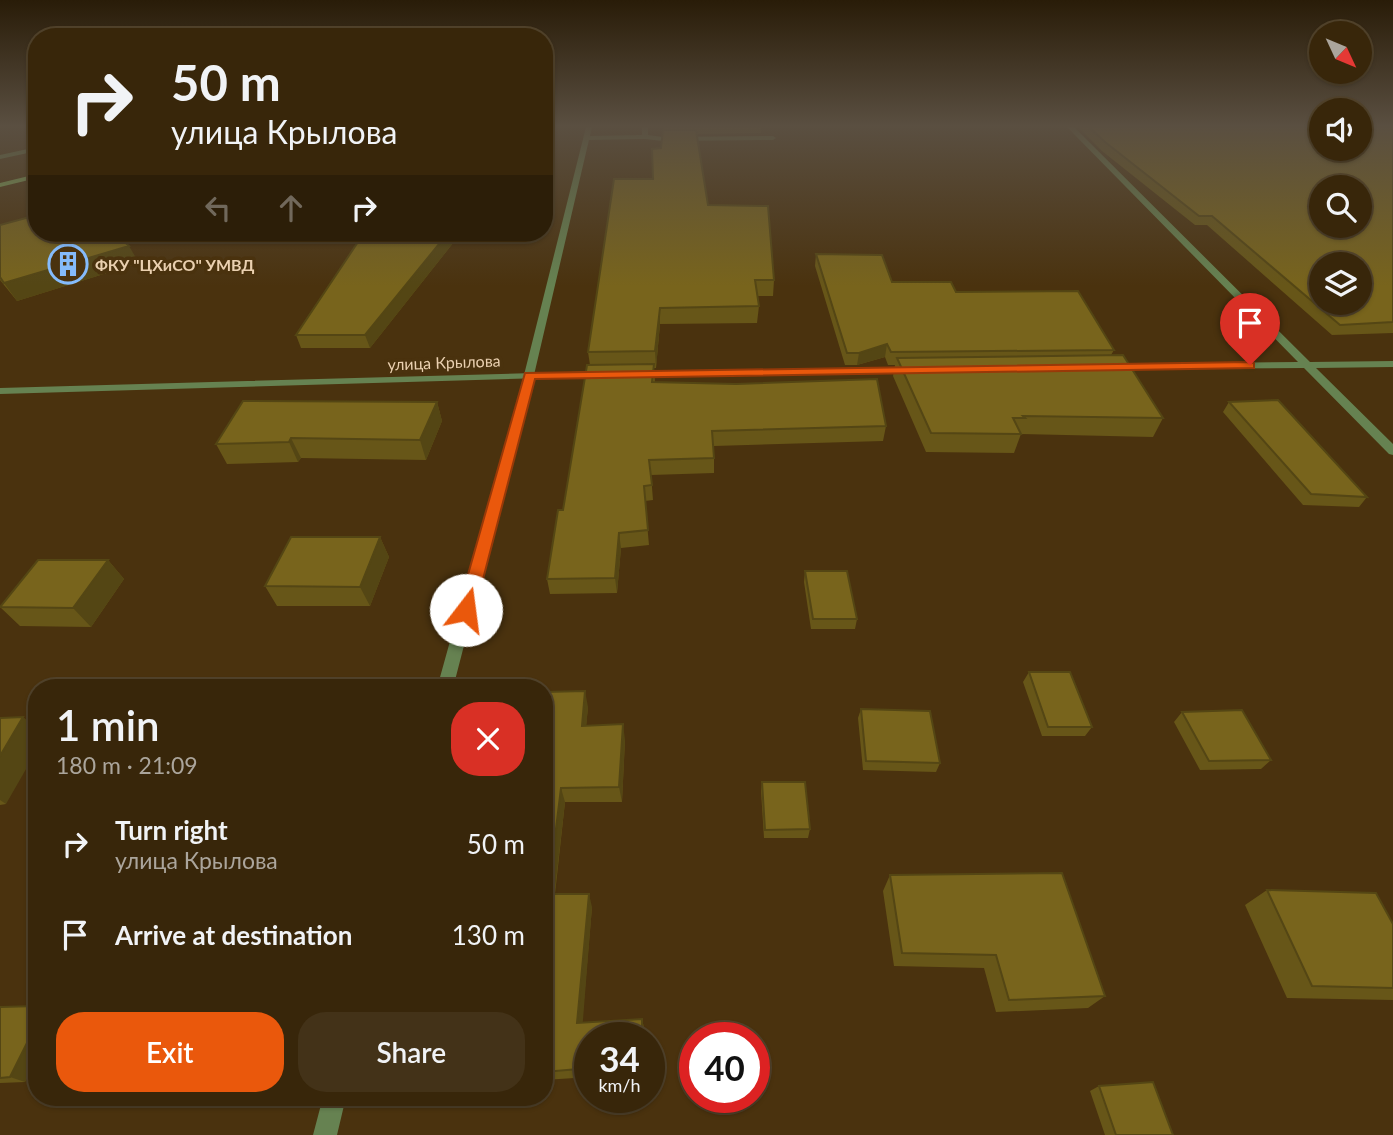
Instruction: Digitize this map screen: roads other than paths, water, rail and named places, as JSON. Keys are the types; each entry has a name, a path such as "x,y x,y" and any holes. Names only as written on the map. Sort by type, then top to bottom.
{"main road":[{"path":"0,185 21,180"}],"street":[{"path":"447,679 530,375 577,180"},
{"path":"1123,180 1393,451"},
{"path":"1097,367 1393,364"},
{"path":"626,374 931,370"},
{"name":"улица Крылова","path":"0,391 612,374"},
{"path":"325,1135 333,1106"}],"place":[{"name":"ФКУ \"ЦХиСО\" УМВД","path":"68,264"}]}
